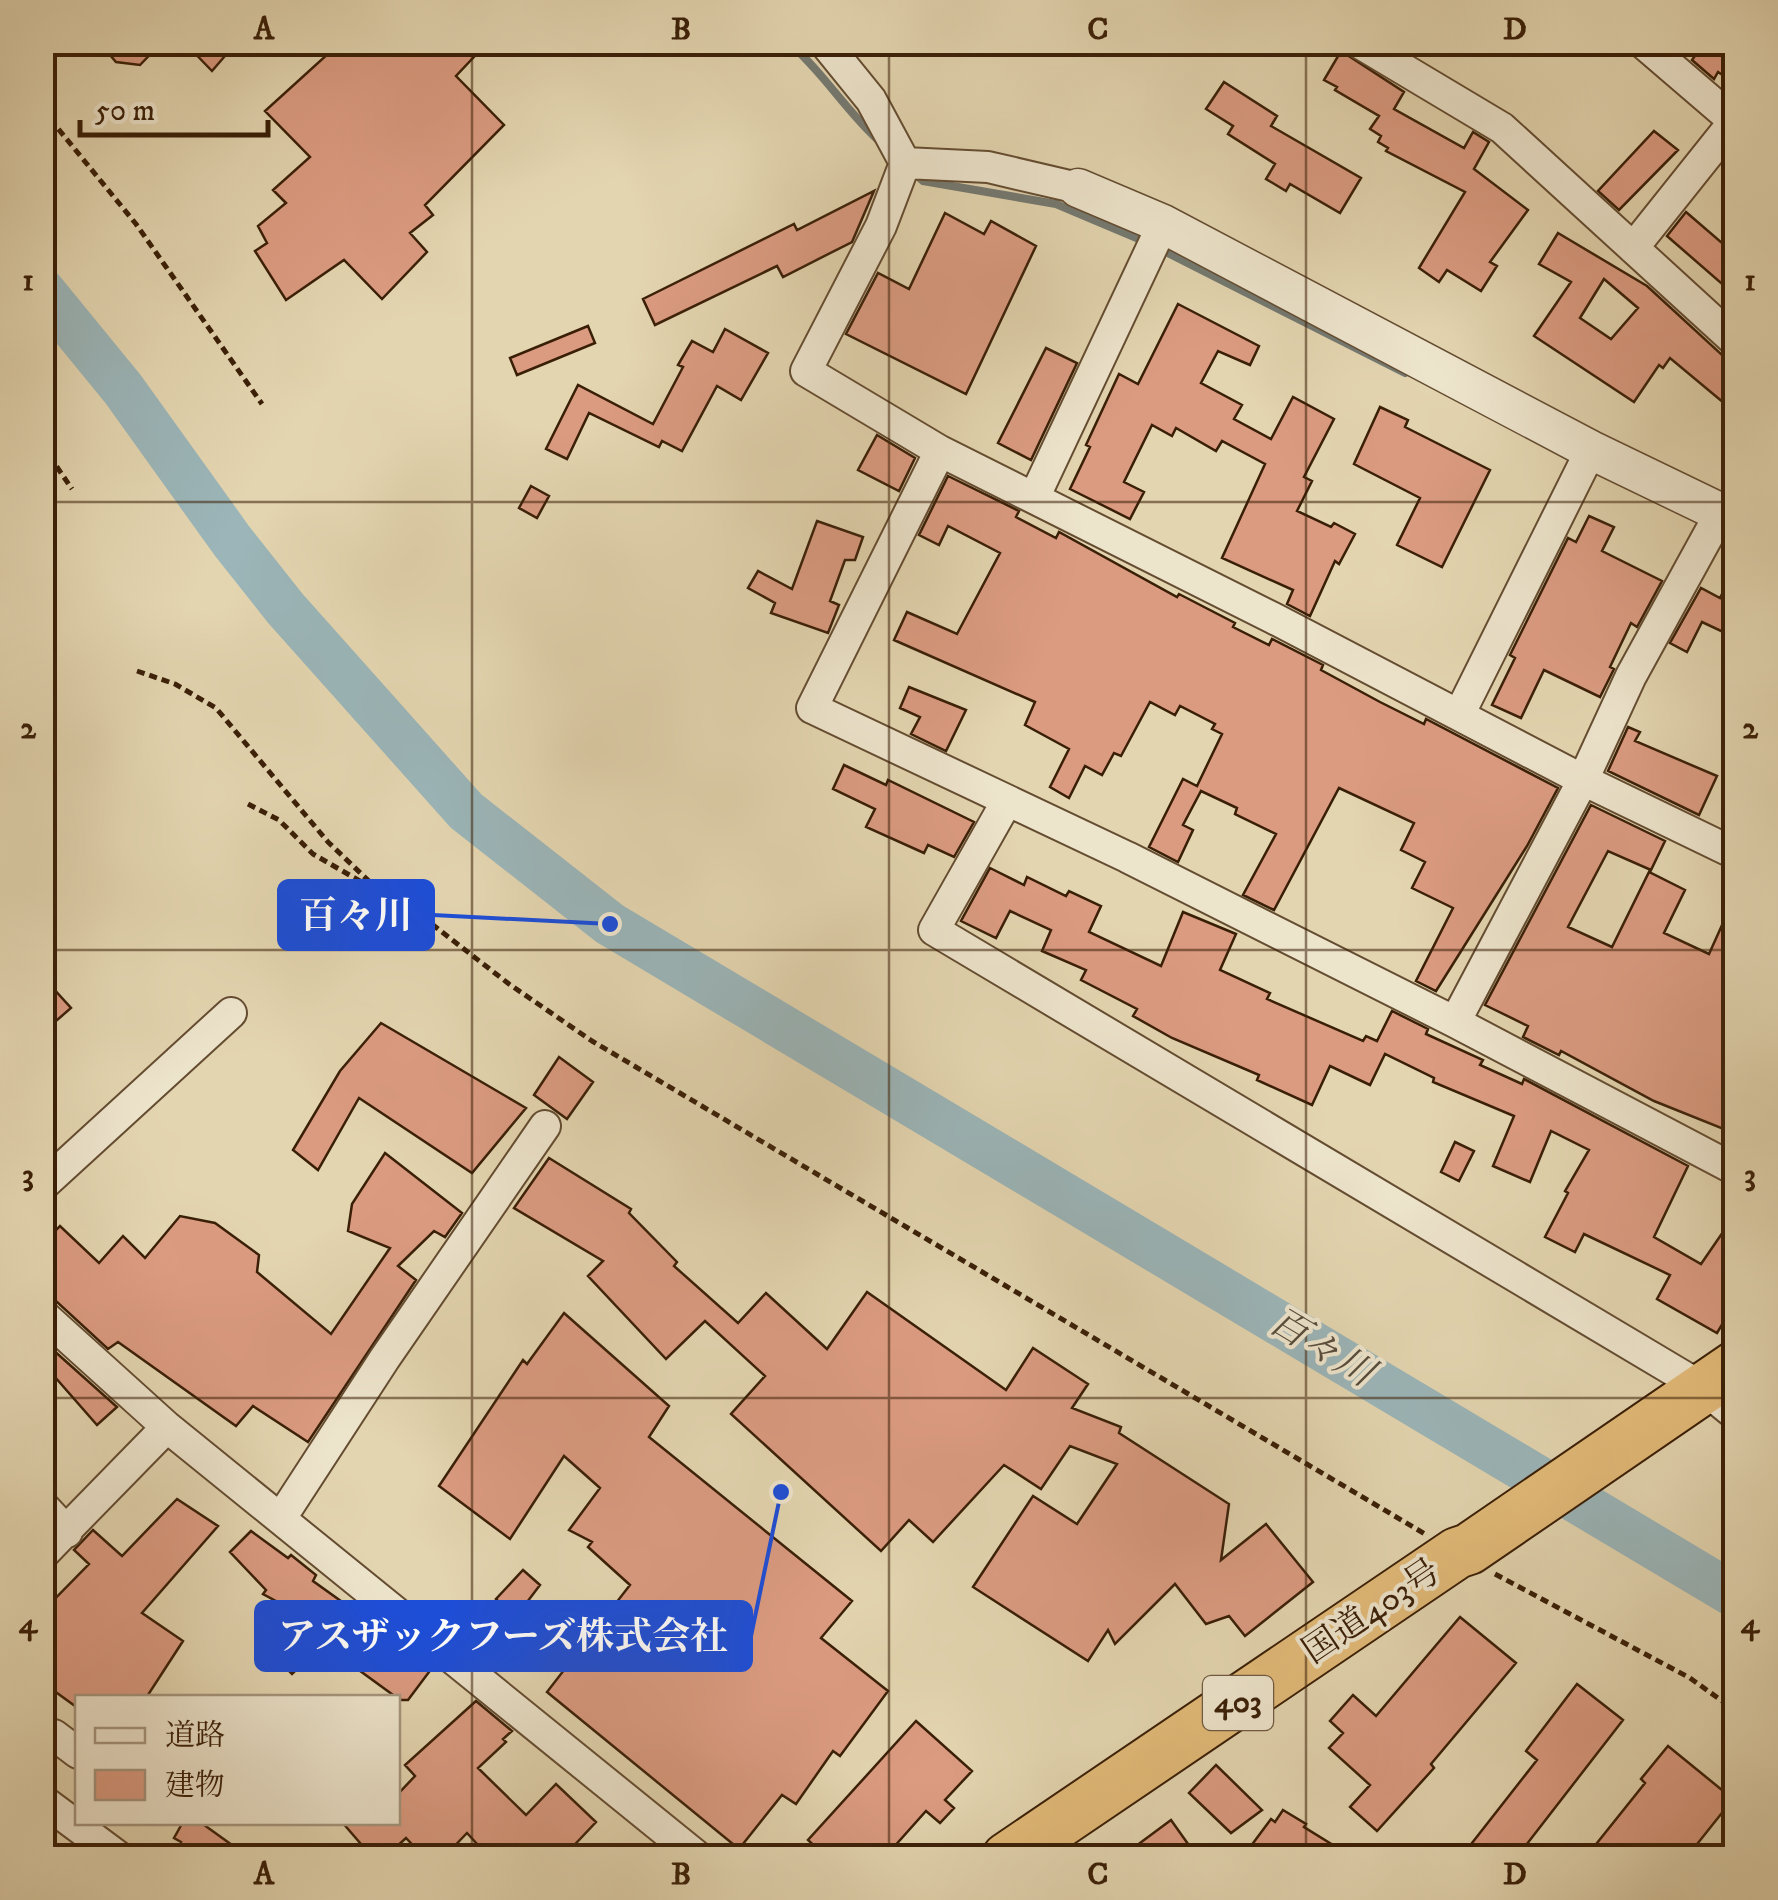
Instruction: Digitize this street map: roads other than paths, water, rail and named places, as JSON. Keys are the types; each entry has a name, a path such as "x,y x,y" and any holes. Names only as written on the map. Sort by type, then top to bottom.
{"highway":[{"name":"国道403号","path":"1007,1858 1463,1551 1716,1391"}],"street":[{"path":"824,42 871,100 905,162 881,226 806,371 940,452 1582,780 1736,854"},
{"path":"1358,42 1502,128 1736,342"},
{"path":"1633,248 1735,120 1642,42"},
{"path":"905,162 988,167 1078,188 1163,224 1592,450 1731,514 1631,676 1582,780 1454,1022"},
{"path":"1034,498 1163,224"},
{"path":"1460,715 1592,450"},
{"path":"940,452 812,708 1127,857 1736,1170"},
{"path":"1007,801 934,930 1716,1391"},
{"path":"42,1186 231,1013"},
{"path":"281,1518 385,1358 545,1126"},
{"path":"42,1314 166,1427 699,1858"},
{"path":"42,1555 166,1427"},
{"path":"42,1505 67,1532"},
{"path":"42,1734 54,1735 75,1751"},
{"path":"42,1800 75,1825"},
{"path":"76,1825 120,1858"}],"waterway":[{"path":"788,42 877,139"},
{"path":"913,172 923,181 1056,204 1146,242"},
{"path":"1158,248 1405,373"},
{"name":"百々川","path":"42,290 123,389 285,608 466,811 610,924 1736,1596"}],"place":[{"name":"百々川","path":"610,924"},
{"name":"アスザックフーズ株式会社","path":"781,1492"}]}
